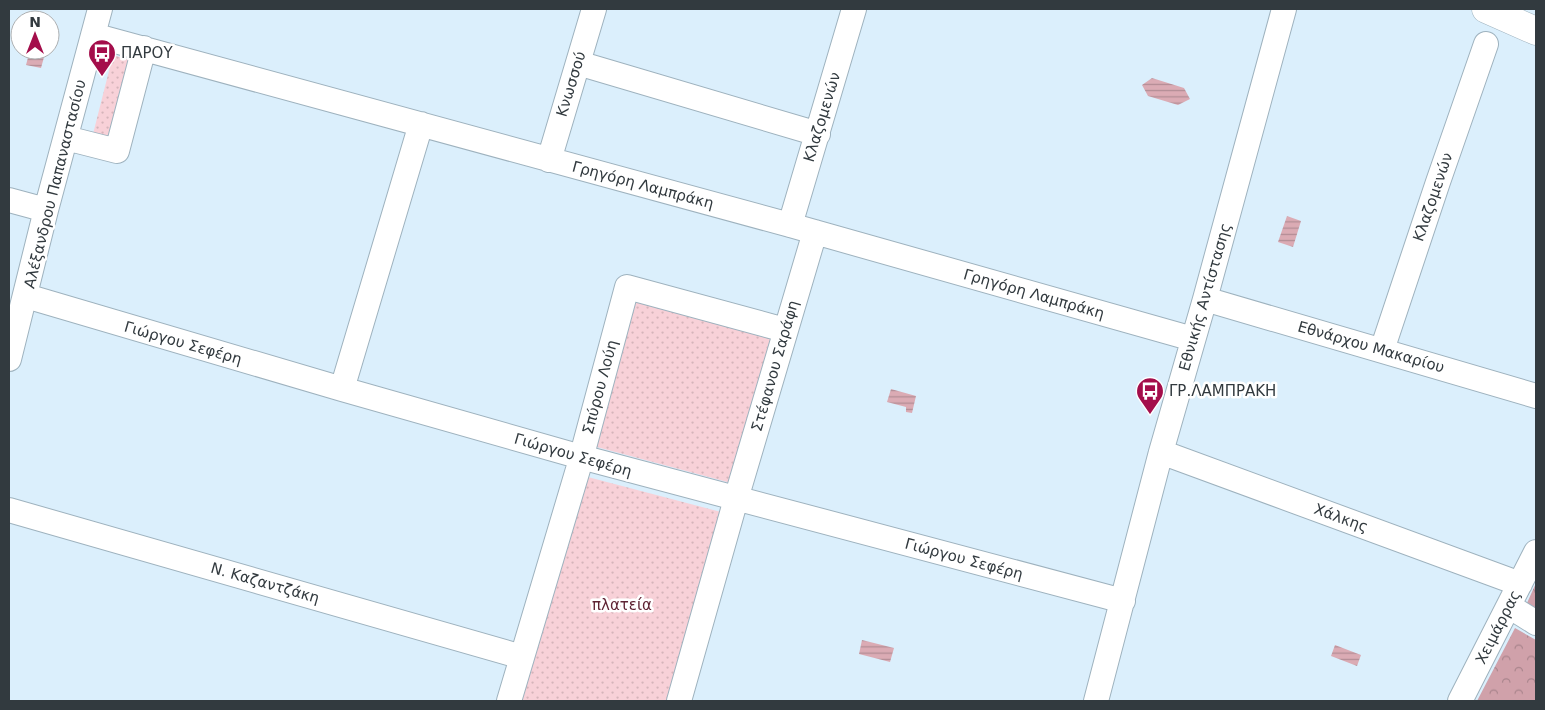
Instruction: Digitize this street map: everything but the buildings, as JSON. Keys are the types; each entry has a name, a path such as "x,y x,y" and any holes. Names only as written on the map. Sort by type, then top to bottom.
{"main road":[{"path":"1486,9 1536,31"}],"street":[{"name":"Αλέξανδρου Παπαναστασίου","path":"9,359 46,210 100,9"},
{"name":"Κνωσσού","path":"549,160 594,9"},
{"name":"Κλαζομενών","path":"790,225 854,9"},
{"name":"Εθνικής Αντίστασης","path":"1096,701 1161,452 1284,9"},
{"name":"Γρηγόρη Λαμπράκη","path":"93,35 790,225 1193,339"},
{"name":"Κλαζομενών","path":"1382,350 1486,44"},
{"path":"66,138 117,151 144,48"},
{"path":"578,63 818,134"},
{"path":"342,389 421,124"},
{"path":"9,200 46,210"},
{"name":"Στέφανου Σαράφη","path":"679,701 785,330 815,232"},
{"name":"Σπύρου Λούη","path":"509,701 581,457 627,288 785,330"},
{"name":"Γιώργου Σεφέρη","path":"26,296 581,457 1123,601"},
{"name":"Εθνάρχου Μακαρίου","path":"1205,299 1536,396"},
{"name":"Χάλκης","path":"1161,452 1520,584"},
{"name":"Ν. Καζαντζάκη","path":"9,510 522,657"},
{"name":"Χειμάρρας","path":"1460,701 1536,552"},
{"path":"1509,606 1536,623"}],"green space":[{"path":"113,55 133,61 111,143 92,138"},
{"path":"637,299 774,334 731,483 593,446"},
{"name":"πλατεία","path":"584,476 721,512 670,701 520,701"},
{"path":"1536,583 1536,608 1527,603"},
{"path":"1515,628 1536,640 1536,701 1477,701"}],"shaded area":[{"path":"27,60 43,60 41,68 26,65"},
{"path":"1152,78 1184,88 1190,99 1178,105 1148,96 1142,85"},
{"path":"1287,216 1301,221 1293,247 1278,242"},
{"path":"891,389 916,396 912,413 906,412 906,407 887,402"},
{"path":"862,640 894,648 890,662 859,654"},
{"path":"1335,645 1361,655 1357,666 1331,656"}],"place":[{"name":"ΠΑΡΟΥ","path":"102,77"},
{"name":"ΓΡ.ΛΑΜΠΡΑΚΗ","path":"1150,415"}]}
